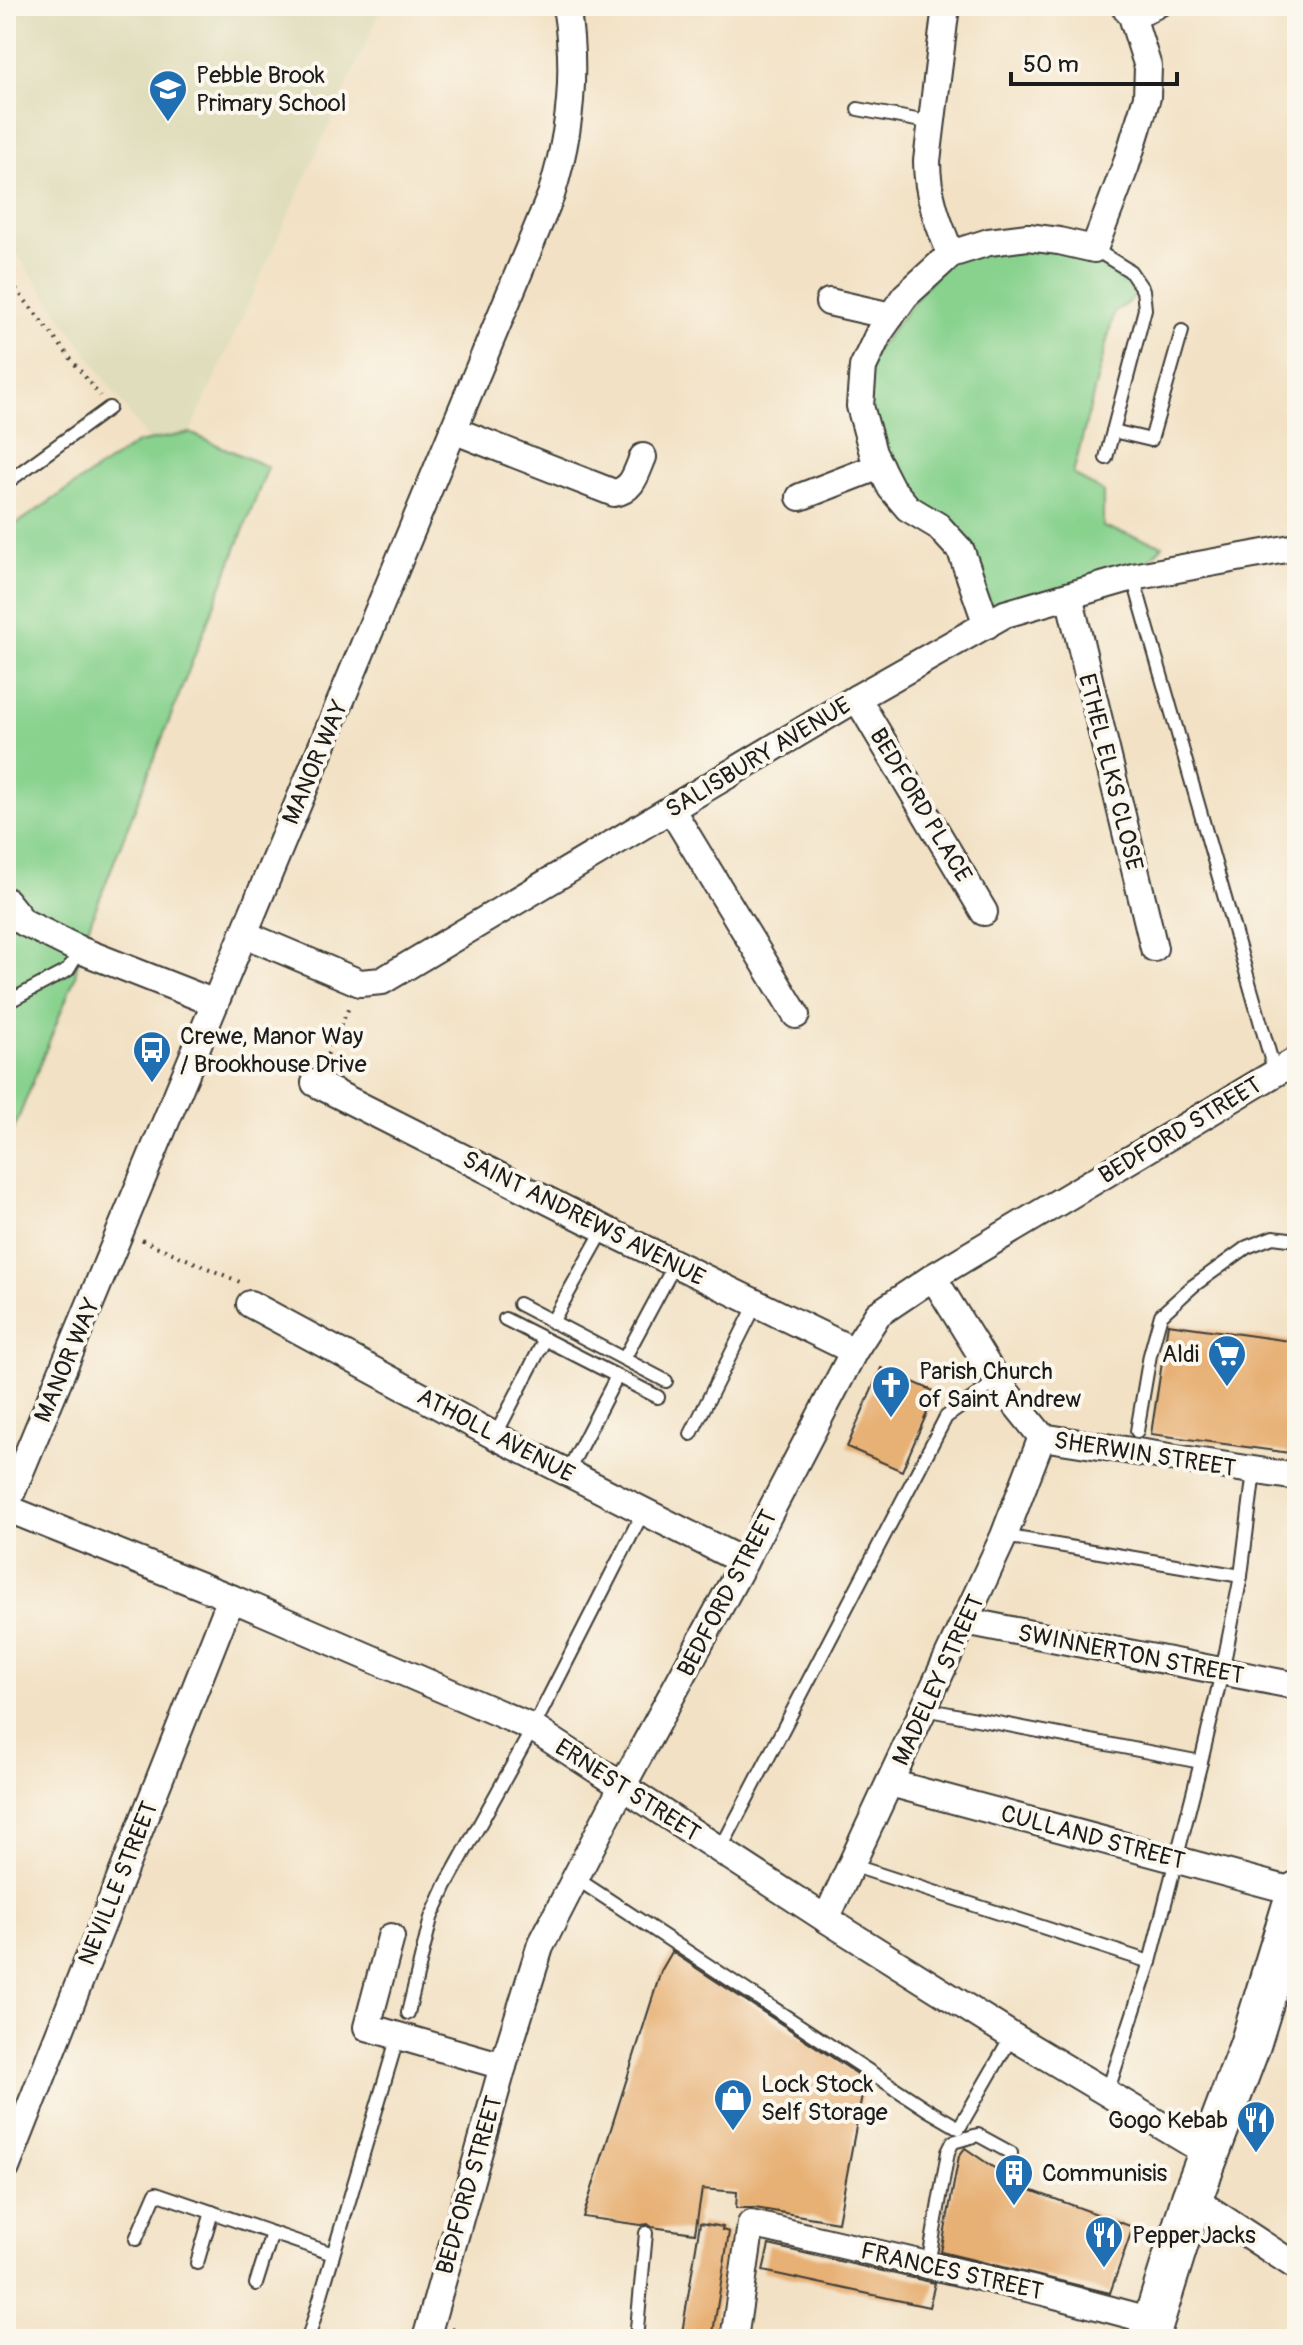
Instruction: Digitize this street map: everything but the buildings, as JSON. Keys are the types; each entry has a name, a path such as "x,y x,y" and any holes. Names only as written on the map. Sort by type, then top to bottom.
{"main road":[{"path":"1151,2330 1192,2198 1250,2045 1297,1892"}],"street":[{"name":"MANOR WAY","path":"6,1507 546,205 561,162 572,96 566,6"},
{"path":"946,6 927,183 933,210 951,254"},
{"path":"987,625 961,551 938,526 908,508 891,488 873,453 860,406 863,367 879,333 905,296 951,254 989,242 1028,237 1094,249 1126,165 1147,97 1148,67 1129,15"},
{"path":"829,302 891,316"},
{"path":"453,430 614,493 631,485 643,457"},
{"path":"800,497 880,466"},
{"name":"SALISBURY AVENUE","path":"360,983 382,981 857,698 1005,614 1133,577 1297,547"},
{"name":"ETHEL ELKS CLOSE","path":"1069,596 1154,948"},
{"name":"BEDFORD PLACE","path":"857,698 984,912"},
{"path":"671,809 796,1015"},
{"path":"6,901 23,922 80,950 215,1003"},
{"path":"244,934 360,983"},
{"name":"BEDFORD STREET","path":"428,2331 540,1947 854,1351 878,1314 933,1277 1286,1066"},
{"name":"SAINT ANDREWS AVENUE","path":"315,1083 854,1351"},
{"name":"SHERWIN STREET","path":"933,1277 997,1381 1042,1437 1297,1477"},
{"name":"ATHOLL AVENUE","path":"250,1304 495,1436 744,1562"},
{"name":"MADELEY STREET","path":"826,1919 1004,1536 1042,1437"},
{"name":"ERNEST STREET","path":"6,1507 231,1598 533,1728 826,1919 1012,2036 1209,2154"},
{"name":"NEVILLE STREET","path":"6,2168 231,1598"},
{"name":"SWINNERTON STREET","path":"965,1621 1297,1686"},
{"name":"CULLAND STREET","path":"890,1783 1297,1892"},
{"path":"391,1937 367,2027 403,2024 503,2066"},
{"path":"1192,2198 1296,2261"},
{"name":"FRANCES STREET","path":"734,2339 751,2224 1044,2292 1151,2330"}],"lane":[{"path":"1129,15 1168,6"},
{"path":"858,109 932,123"},
{"path":"1094,249 1130,271 1143,290 1145,309 1106,458"},
{"path":"1113,431 1151,440 1182,331"},
{"path":"6,483 109,408"},
{"path":"1133,577 1286,1066"},
{"path":"6,1003 68,970 80,950"},
{"path":"552,1322 604,1229"},
{"path":"1137,1431 1150,1355 1161,1315 1193,1286 1247,1247 1273,1237 1297,1240"},
{"path":"624,1359 675,1264"},
{"path":"519,1304 666,1381"},
{"path":"691,1434 756,1304"},
{"path":"505,1319 658,1397"},
{"path":"495,1436 545,1339"},
{"path":"567,1473 617,1376"},
{"path":"720,1850 946,1417 997,1381"},
{"path":"1107,2093 1150,1962 1201,1762 1241,1576 1254,1471"},
{"path":"308,2339 403,2024 431,1918 533,1728 643,1512"},
{"path":"1004,1536 1241,1576"},
{"path":"924,1709 1201,1762"},
{"path":"851,1865 1150,1962"},
{"path":"577,1879 959,2128 1012,2036"},
{"path":"928,2265 948,2152 953,2142 978,2135 1011,2153"},
{"path":"136,2239 156,2193 333,2254"},
{"path":"197,2263 212,2212"},
{"path":"256,2284 272,2233"},
{"path":"636,2339 646,2233"}],"path":[{"path":"6,276 109,408"},
{"path":"315,1083 360,983"},
{"path":"121,1231 242,1283 250,1304"},
{"path":"428,2331 492,2339"}],"shaded area":[{"name":"Pebble Brook Primary School","path":"6,6 383,6 190,433 149,441 6,239"}],"green space":[{"path":"1028,237 1094,249 1143,290 1114,313 1073,474 1103,492 1103,527 1163,545 1133,577 987,625 961,551 880,466 863,367 951,254"},
{"path":"190,433 268,467 80,949 75,977 6,1149 6,531 137,443"}],"place":[{"name":"Pebble Brook Primary School","path":"168,123"},
{"name":"Crewe, Manor Way / Brookhouse Drive","path":"152,1084"},
{"name":"Aldi","path":"1227,1388"},
{"name":"Parish Church of Saint Andrew","path":"891,1419"},
{"name":"Lock Stock Self Storage","path":"733,2132"},
{"name":"Gogo Kebab","path":"1256,2154"},
{"name":"Communisis","path":"1014,2207"},
{"name":"PepperJacks","path":"1104,2269"}]}
